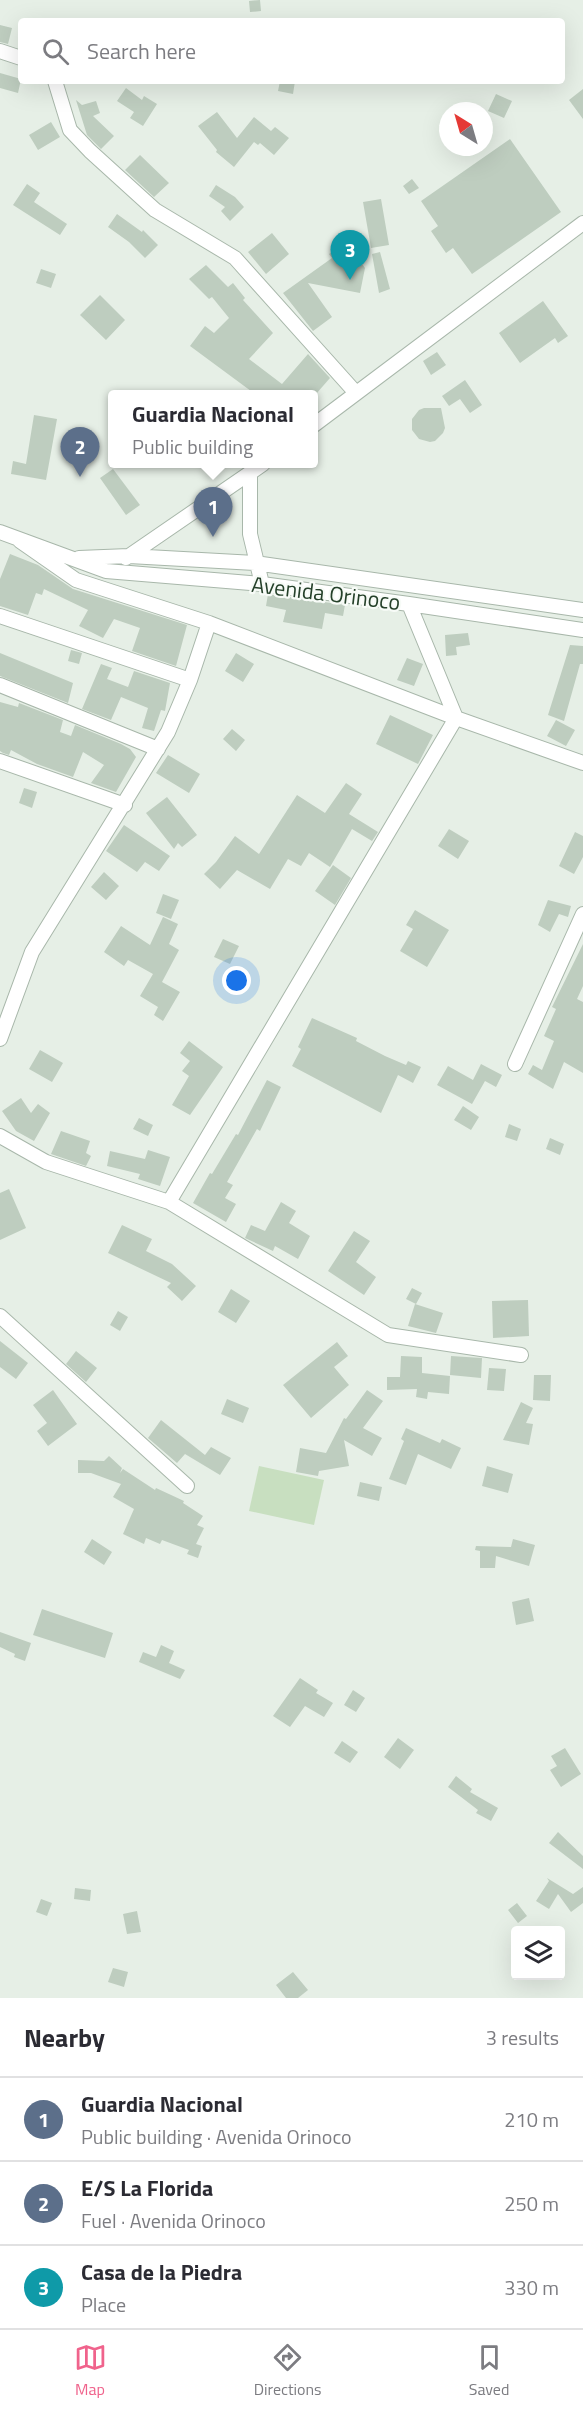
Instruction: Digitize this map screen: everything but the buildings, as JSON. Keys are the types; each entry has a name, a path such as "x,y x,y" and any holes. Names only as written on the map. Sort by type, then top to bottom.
{"street":[{"path":"0,51 18,57"},
{"path":"56,84 70,130 90,151 155,210 235,258 356,393"},
{"path":"318,422 583,223"},
{"path":"106,571 257,468"},
{"path":"250,473 250,534 255,563 262,584"},
{"name":"Avenida Orinoco","path":"0,532 106,571 262,584 583,630"},
{"path":"20,541 76,580 209,623 456,718 583,763"},
{"name":"Avenida Orinoco","path":"70,559 129,556 255,563 583,610"},
{"path":"410,604 456,718"},
{"path":"0,616 190,680"},
{"path":"0,1039 32,952 168,732 190,680 209,623"},
{"path":"0,685 158,749"},
{"path":"169,1202 456,718"},
{"path":"0,761 124,804"},
{"path":"515,1064 583,914"},
{"path":"0,1136 46,1162 169,1202 388,1335 521,1355"},
{"path":"0,1316 187,1486"}],"green space":[{"path":"259,1466 324,1480 314,1525 249,1511"}],"place":[{"name":"Casa de la Piedra","path":"350,280"},
{"name":"E/S La Florida","path":"80,477"},
{"name":"Guardia Nacional","path":"213,537"}]}
